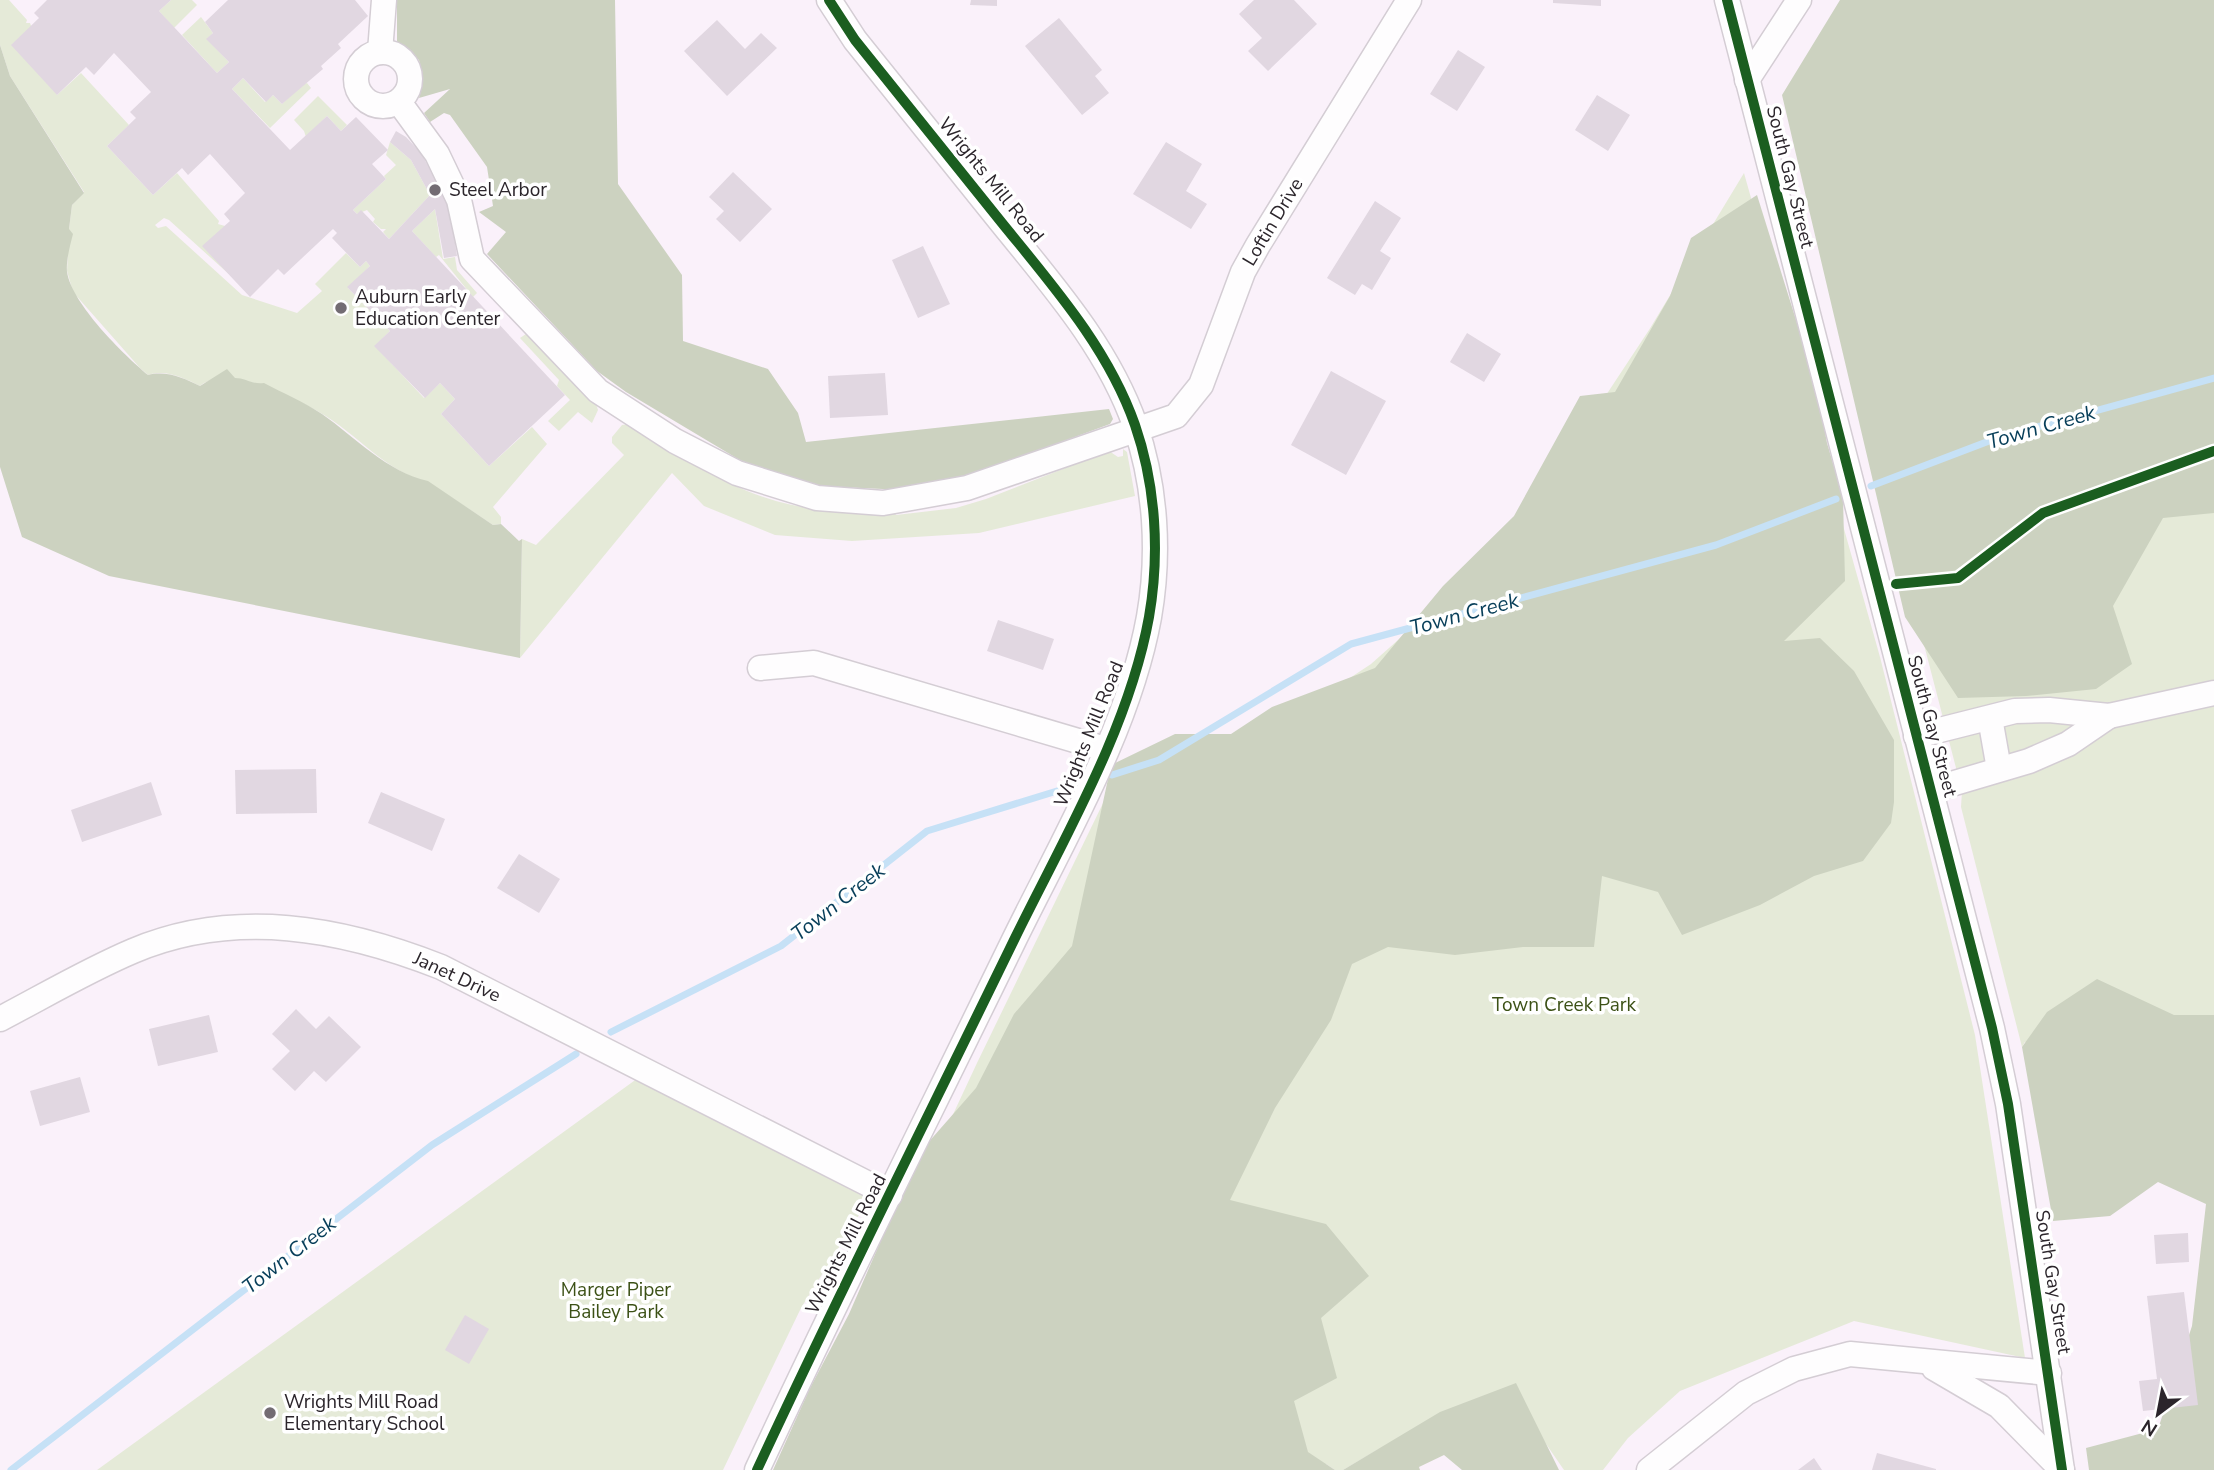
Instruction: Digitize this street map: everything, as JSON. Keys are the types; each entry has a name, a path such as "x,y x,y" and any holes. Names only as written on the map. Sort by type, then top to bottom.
{"street":[{"path":"380,52 384,0"},
{"name":"Wrights Mill Road","path":"757,1470 1105,749 1141,651 1153,587 1153,512 1136,428 1107,362 1071,312 855,40 829,0"},
{"name":"South Gay Street","path":"1727,0 2003,1079 2062,1470"},
{"path":"1747,80 1799,0"},
{"name":"Loftin Drive","path":"399,102 437,154 459,200 472,259 598,391 675,440 737,473 817,498 883,503 967,488 1176,416 1200,385 1243,272 1397,5"},
{"path":"380,52 398,56 409,70 410,87 399,102 382,107 365,100 357,85 359,67 364,60 380,52"},
{"path":"760,668 814,663 1105,749"},
{"path":"1916,736 2015,711 2049,710 2109,716 2214,692"},
{"path":"1931,790 2068,744 2109,716"},
{"path":"1990,718 1999,769"},
{"name":"Janet Drive","path":"0,1019 134,950 183,934 234,926 312,929 389,947 440,967 890,1195"},
{"path":"1649,1470 1746,1393 1794,1369 1850,1354 2049,1373"},
{"path":"1924,1362 1999,1406 2062,1470"}],"green space":[{"path":"0,0 9,0 27,20 26,23 30,23 57,95 81,73 129,125 107,146 153,195 177,173 219,221 218,224 225,226 231,276 169,220 164,218 155,225 158,228 166,226 242,295 297,313 322,291 315,284 346,253 360,267 366,261 370,266 348,288 390,331 375,346 424,398 440,383 455,399 441,414 489,466 532,427 547,444 493,507 501,517 501,524 493,525 428,482 398,470 333,421 277,391 226,378 212,380 200,386 168,374 148,375 140,368 73,292 67,271 69,229 72,205 84,192 10,76 0,45"},
{"path":"171,0 192,0 197,5 174,28 159,11"},
{"path":"397,0 615,0 618,184 682,275 683,341 768,369 798,413 806,442 1109,409 1113,419 1110,424 956,481 904,490 818,486 762,470 738,459 626,392 597,371 487,254 506,232 479,212 493,206 487,167 450,115 444,113 430,122 424,113 450,89 419,98 423,82 419,60 397,43"},
{"path":"1840,0 2214,0 2214,513 2163,518 2113,606 2132,664 2096,689 2026,696 1958,698 1905,617 1782,95"},
{"path":"2214,0 2214,1039 2025,1042 2022,1047 1961,807 1962,791 1902,560"},
{"path":"201,17 213,33 207,39 229,62 217,73 182,35"},
{"path":"0,45 10,76 84,193 72,205 69,229 73,234 67,272 78,299 100,328 148,375 168,374 200,386 227,369 235,378 264,383 322,414 385,462 428,481 493,525 501,524 519,541 522,539 520,658 109,576 22,537 0,467"},
{"path":"243,78 265,102 273,95 282,104 301,85 307,83 311,88 270,128 232,89"},
{"path":"318,96 347,125 341,131 327,116 306,137 294,120"},
{"path":"390,142 411,160 430,195 389,239 383,232 386,229 381,229 373,222 375,219 367,210 357,214 353,210 386,179 384,176 396,165 386,155"},
{"name":"Town Creek Park","path":"1744,173 1880,657 1975,1035 2025,1358 1854,1321 1680,1391 1628,1438 1603,1470 1564,1470 1522,1409 1377,1450 1343,1470 1335,1470 1326,1464 1305,1470 787,1470 977,1063 1122,764 1273,729 1371,664 1470,576 1554,474 1649,330"},
{"path":"1757,195 1817,387 1827,443 1843,497 1845,581 1784,641 1820,638 1854,671 1894,740 1894,802 1891,823 1863,861 1814,876 1760,905 1682,935 1658,892 1602,876 1594,947 1523,947 1455,955 1388,947 1352,964 1331,1020 1275,1108 1230,1200 1326,1224 1369,1276 1321,1318 1337,1378 1294,1401 1308,1452 1335,1470 773,1470 810,1388 849,1314 919,1153 976,1088 1014,1014 1072,946 1111,765 1175,734 1231,734 1272,707 1375,668 1443,586 1514,516 1580,396 1615,392 1670,296 1691,238"},
{"path":"435,209 443,259 455,257 457,270 477,293 473,297 439,255 436,257 412,231"},
{"path":"526,334 596,404 598,410 592,423 578,412 559,431 548,421 570,400 557,386 559,380 520,338"},
{"path":"629,424 696,466 743,489 793,505 819,509 894,511 896,515 956,508 1109,451 1118,457 1123,456 1123,449 1127,452 1135,496 979,533 852,541 775,535 704,506 672,473 520,658 522,539 536,545 624,455 612,443 612,437 622,425"},
{"path":"2097,979 2174,1015 2214,1015 2214,1470 2089,1470 2086,1448 2158,1429 2192,1326 2206,1204 2158,1182 2110,1216 2053,1221 2022,1047 2047,1012"},
{"name":"Marger Piper Bailey Park","path":"638,1078 871,1196 801,1308 723,1470 97,1470"},
{"path":"1516,1383 1559,1470 1462,1470 1444,1455 1419,1467 1420,1470 1343,1470 1440,1412"}],"building":[{"name":"Auburn Early Education Center","path":"47,0 171,0 159,11 217,73 229,62 206,39 213,33 205,22 228,0 355,0 368,16 338,44 341,48 321,66 323,69 282,104 273,95 266,102 243,78 232,89 290,150 327,116 341,131 356,117 388,150 372,164 386,179 353,210 357,214 361,210 389,239 430,195 411,160 390,142 396,131 406,137 421,153 444,195 451,216 457,256 444,258 435,209 412,231 565,395 489,466 441,414 455,399 440,383 425,398 374,346 390,331 347,287 370,266 366,261 360,267 332,238 337,233 333,229 284,275 278,269 250,297 202,246 230,221 224,214 245,193 210,154 188,175 182,168 153,195 107,146 136,118 130,112 151,92 114,53 94,75 86,67 57,95 11,45 39,18 34,13"},
{"path":"971,0 997,0 997,6 970,5"},
{"path":"1254,0 1294,0 1317,24 1268,71 1248,51 1262,38 1239,14"},
{"path":"1553,0 1601,0 1601,6 1553,3"},
{"path":"1059,18 1102,70 1095,76 1109,93 1082,115 1025,46"},
{"path":"717,20 745,49 761,33 777,48 727,96 684,51"},
{"path":"1458,50 1485,67 1457,111 1430,94"},
{"path":"1597,95 1630,115 1608,151 1575,130"},
{"path":"1166,142 1202,164 1186,191 1207,204 1191,229 1133,194"},
{"path":"733,172 772,209 740,242 716,219 724,211 709,197"},
{"path":"1375,201 1401,218 1380,251 1391,258 1372,290 1362,284 1355,295 1327,278"},
{"path":"923,246 950,304 918,318 892,260"},
{"path":"1467,333 1501,354 1484,382 1450,362"},
{"path":"1331,371 1386,401 1346,475 1291,445"},
{"path":"885,373 888,415 830,418 828,376"},
{"path":"998,620 1054,639 1043,670 987,651"},
{"path":"316,769 317,813 236,814 235,770"},
{"path":"151,782 162,815 82,842 71,810"},
{"path":"381,792 445,819 432,851 368,823"},
{"path":"519,854 560,879 539,913 497,888"},
{"path":"296,1009 316,1029 329,1016 361,1047 326,1082 314,1071 295,1091 272,1069 290,1051 272,1034"},
{"path":"209,1015 218,1052 158,1066 149,1029"},
{"path":"80,1077 90,1112 40,1126 30,1091"},
{"path":"2188,1233 2189,1262 2156,1264 2154,1235"},
{"path":"2184,1292 2198,1405 2143,1411 2139,1381 2157,1379 2147,1296"},
{"path":"465,1315 489,1329 469,1364 445,1350"},
{"path":"1877,1453 1936,1469 1936,1470 1872,1470"},
{"path":"1814,1458 1822,1470 1798,1470"}],"waterway":[{"name":"Town Creek","path":"1871,486 1997,438 2214,378"},
{"name":"Town Creek","path":"1112,775 1159,760 1351,644 1716,545 1836,499"},
{"name":"Town Creek","path":"611,1032 781,946 927,831 1070,787"},
{"name":"Town Creek","path":"11,1470 432,1145 576,1054"}],"cycle path":[{"path":"757,1470 852,1270 1093,782 1127,700 1140,659 1149,617 1154,569 1154,520 1148,472 1135,425 1110,370 1078,319 855,40 829,0"},
{"path":"1727,0 1992,1028 2008,1104 2062,1470"},
{"path":"1896,584 1958,578 2043,513 2214,451"}],"place":[{"name":"Steel Arbor","path":"435,190"},
{"name":"Auburn Early Education Center","path":"341,308"},
{"name":"Wrights Mill Road Elementary School","path":"270,1413"}]}
